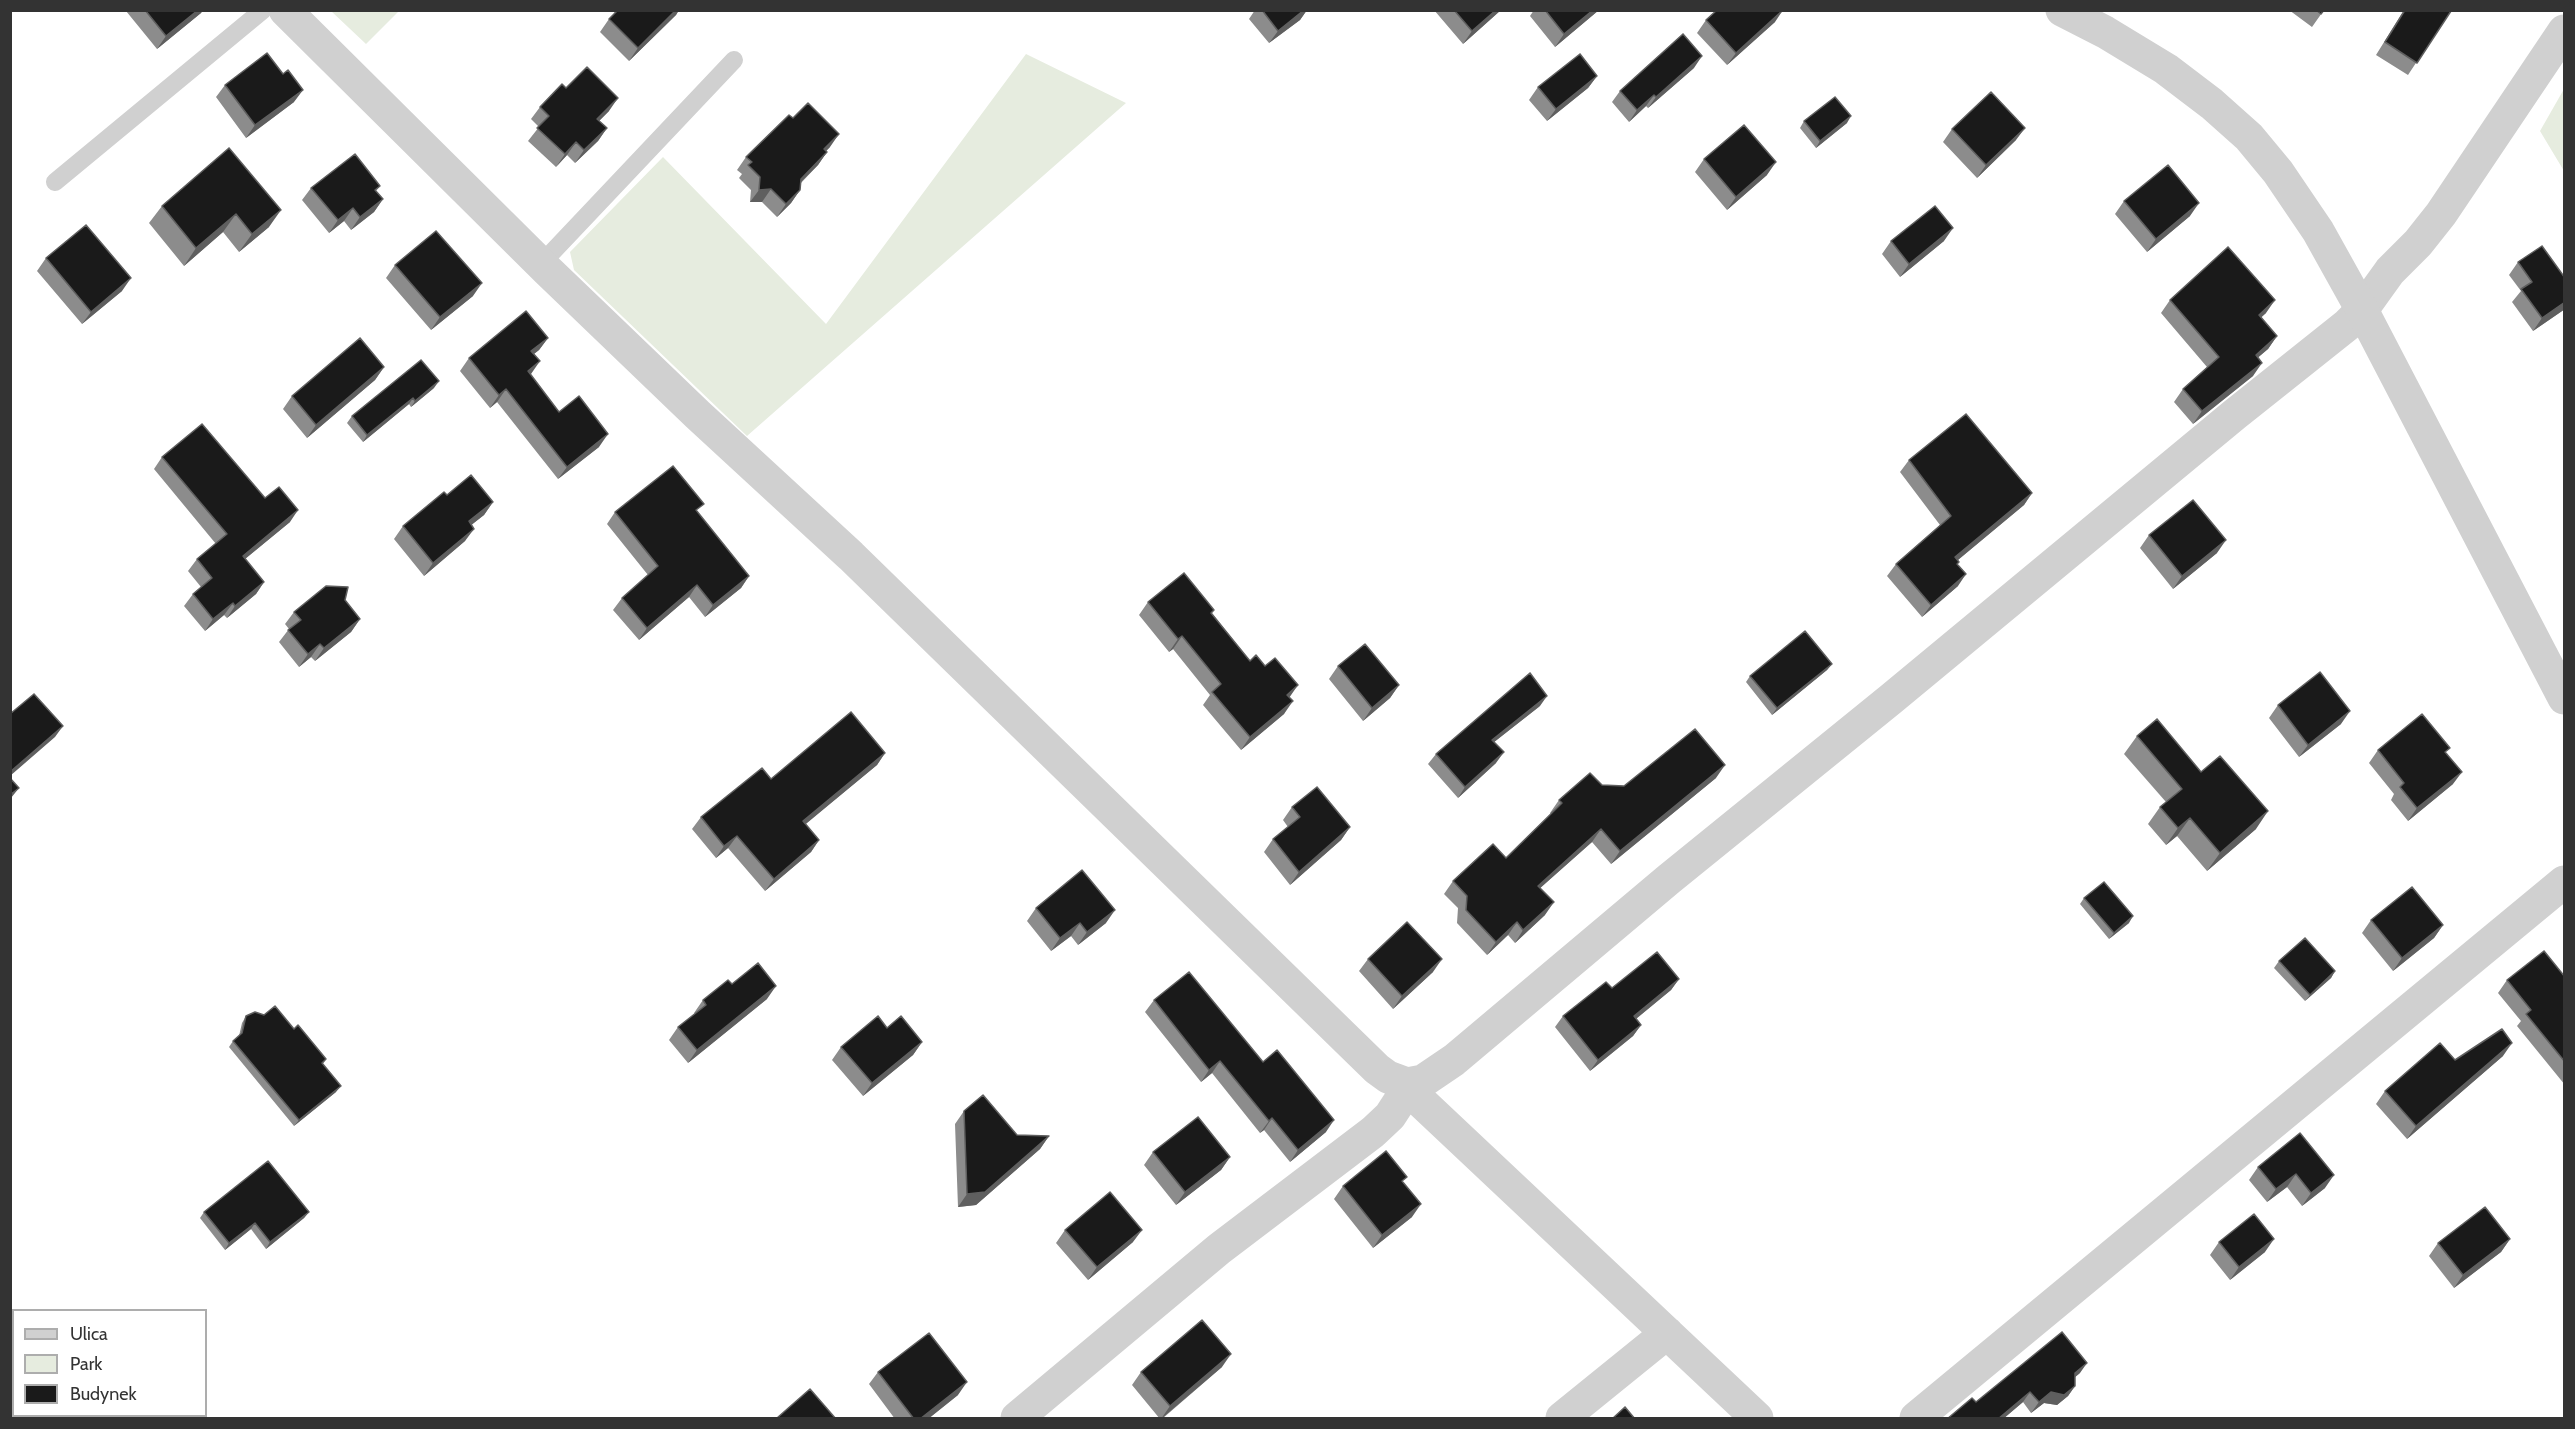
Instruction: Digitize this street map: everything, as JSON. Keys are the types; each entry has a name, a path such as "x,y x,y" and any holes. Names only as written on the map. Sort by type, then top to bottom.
{"street":[{"path":"285,10 541,264 698,415 851,556 1377,1070 1407,1084 1423,1082 1454,1060 1669,879 1882,707 2234,415 2347,325 2362,310 2390,271 2418,243 2441,214 2565,31"},
{"path":"2062,10 2105,32 2166,69 2212,104 2249,137 2278,172 2318,231 2362,310 2565,698"},
{"path":"1916,1419 2565,882"},
{"path":"1407,1084 1415,1096 1757,1419"},
{"path":"1017,1419 1219,1249 1373,1132 1390,1116 1407,1084"},
{"path":"1562,1419 1667,1333"}],"lane":[{"path":"55,182 263,10"},
{"path":"541,264 734,60"}],"green space":[{"path":"331,11 399,11 366,44"},
{"path":"1026,54 1126,103 747,436 574,270 570,252 663,157 826,324"},
{"path":"2564,89 2564,171 2540,131"}],"building":[{"path":"145,10 198,10 166,36"},
{"path":"618,10 676,10 638,48 609,19"},
{"path":"1262,10 1304,10 1278,31"},
{"path":"1454,10 1496,10 1472,31"},
{"path":"1545,10 1593,10 1564,34"},
{"path":"1717,10 1783,10 1736,53 1706,20"},
{"path":"2405,10 2451,11 2417,63 2385,42"},
{"path":"1683,34 1702,56 1656,97 1654,95 1637,110 1620,91"},
{"path":"267,53 283,74 288,70 303,90 255,125 225,85"},
{"path":"1580,54 1597,76 1556,109 1538,87"},
{"path":"587,67 618,98 597,119 607,128 584,150 576,142 565,154 537,128 549,116 540,107 562,84 566,88"},
{"path":"1991,92 2025,128 1986,165 1952,129"},
{"path":"1835,97 1851,116 1820,141 1804,121"},
{"path":"808,103 839,134 824,149 827,152 801,179 800,190 786,204 771,189 759,190 760,177 748,165 752,162 746,157 789,115 793,118"},
{"path":"1744,125 1776,162 1736,197 1704,159"},
{"path":"229,148 281,210 252,234 236,214 196,248 162,206"},
{"path":"355,154 380,186 375,190 383,199 360,217 353,208 338,220 311,188"},
{"path":"2168,165 2199,203 2156,239 2124,201"},
{"path":"1935,206 1953,228 1909,264 1891,241"},
{"path":"86,225 131,278 91,312 46,258"},
{"path":"436,231 482,283 440,317 395,265"},
{"path":"2542,246 2565,278 2565,302 2542,318 2521,289 2532,282 2518,262"},
{"path":"2228,247 2275,300 2259,315 2277,336 2256,355 2262,363 2202,411 2183,389 2219,357 2170,300"},
{"path":"526,311 548,338 531,351 540,361 528,371 559,412 579,396 608,434 567,467 506,389 499,395 469,358"},
{"path":"360,338 384,367 316,425 292,396"},
{"path":"421,360 439,381 415,401 413,398 367,435 352,416"},
{"path":"1966,414 2032,493 1955,557 1959,562 1957,564 1966,574 1931,605 1896,564 1951,516 1909,460"},
{"path":"202,424 265,498 279,487 298,510 243,556 264,582 235,606 233,603 213,619 193,594 212,578 197,559 227,534 162,457"},
{"path":"673,466 704,504 696,510 749,576 713,605 697,585 647,628 622,598 658,566 615,512"},
{"path":"471,475 493,502 469,521 474,529 433,563 403,526 444,492 447,495"},
{"path":"2193,500 2226,540 2182,576 2149,535"},
{"path":"1184,573 1214,610 1211,613 1250,661 1256,655 1265,666 1275,658 1298,685 1287,695 1293,701 1250,737 1212,692 1221,684 1182,636 1178,639 1148,602"},
{"path":"326,586 348,587 345,600 360,619 324,648 320,644 308,654 288,630 301,620 294,612"},
{"path":"1805,631 1832,664 1777,708 1750,676"},
{"path":"1365,644 1399,685 1372,708 1338,666"},
{"path":"2320,672 2350,711 2308,745 2278,705"},
{"path":"1530,673 1547,696 1492,740 1504,752 1465,787 1436,754"},
{"path":"34,694 63,726 10,772 10,714"},
{"path":"851,712 885,753 803,821 819,840 774,879 737,836 724,846 701,817 762,768 771,779"},
{"path":"2422,714 2450,748 2445,752 2462,772 2417,808 2400,787 2404,783 2378,750"},
{"path":"2157,719 2201,772 2220,756 2268,811 2220,853 2190,818 2178,828 2160,807 2182,789 2137,736"},
{"path":"1695,729 1725,765 1620,851 1601,829 1538,886 1554,902 1523,930 1517,922 1496,942 1466,910 1467,896 1453,881 1493,844 1506,858 1562,803 1559,800 1590,773 1602,785 1624,786"},
{"path":"10,778 19,788 10,795"},
{"path":"1317,787 1350,827 1299,872 1273,839 1300,817 1292,807"},
{"path":"1082,870 1115,910 1087,932 1080,923 1060,938 1036,908"},
{"path":"2104,882 2133,916 2114,933 2084,898"},
{"path":"2412,887 2443,925 2402,958 2371,920"},
{"path":"1407,922 1442,959 1402,996 1368,959"},
{"path":"2305,938 2335,971 2310,995 2279,961"},
{"path":"2544,951 2565,977 2565,1062 2526,1014 2531,1010 2507,980"},
{"path":"1657,952 1679,979 1634,1016 1641,1025 1598,1060 1563,1016 1606,982 1612,988"},
{"path":"758,963 776,986 697,1050 678,1027 706,1005 703,1000 728,980 732,984"},
{"path":"1189,972 1263,1062 1277,1050 1334,1120 1298,1150 1272,1118 1269,1121 1220,1061 1209,1070 1154,1000"},
{"path":"275,1006 294,1029 298,1025 326,1059 322,1063 341,1086 299,1120 233,1041 242,1033 246,1016 255,1012 264,1015"},
{"path":"878,1016 887,1028 901,1016 922,1042 872,1083 841,1047"},
{"path":"2502,1029 2512,1043 2416,1126 2385,1091 2440,1043 2455,1060"},
{"path":"983,1095 1017,1135 1049,1136 985,1192 967,1194 964,1111"},
{"path":"1198,1117 1230,1157 1185,1192 1153,1152"},
{"path":"2300,1133 2334,1175 2311,1193 2296,1174 2276,1189 2258,1167"},
{"path":"1386,1151 1407,1177 1402,1181 1421,1204 1382,1235 1343,1186"},
{"path":"268,1161 309,1212 270,1242 255,1223 229,1243 204,1212"},
{"path":"1110,1192 1142,1230 1097,1267 1065,1230"},
{"path":"2485,1207 2510,1239 2463,1275 2438,1243"},
{"path":"2254,1214 2274,1239 2239,1267 2219,1242"},
{"path":"1202,1320 1231,1354 1170,1406 1141,1372"},
{"path":"2062,1332 2087,1363 2075,1373 2075,1386 2064,1395 2051,1392 2039,1402 2030,1392 1998,1419 1947,1419 1972,1398 1976,1402"},
{"path":"929,1333 967,1382 920,1419 914,1419 878,1372"},
{"path":"810,1389 836,1419 777,1418"},
{"path":"1625,1407 1635,1419 1612,1419"}]}
